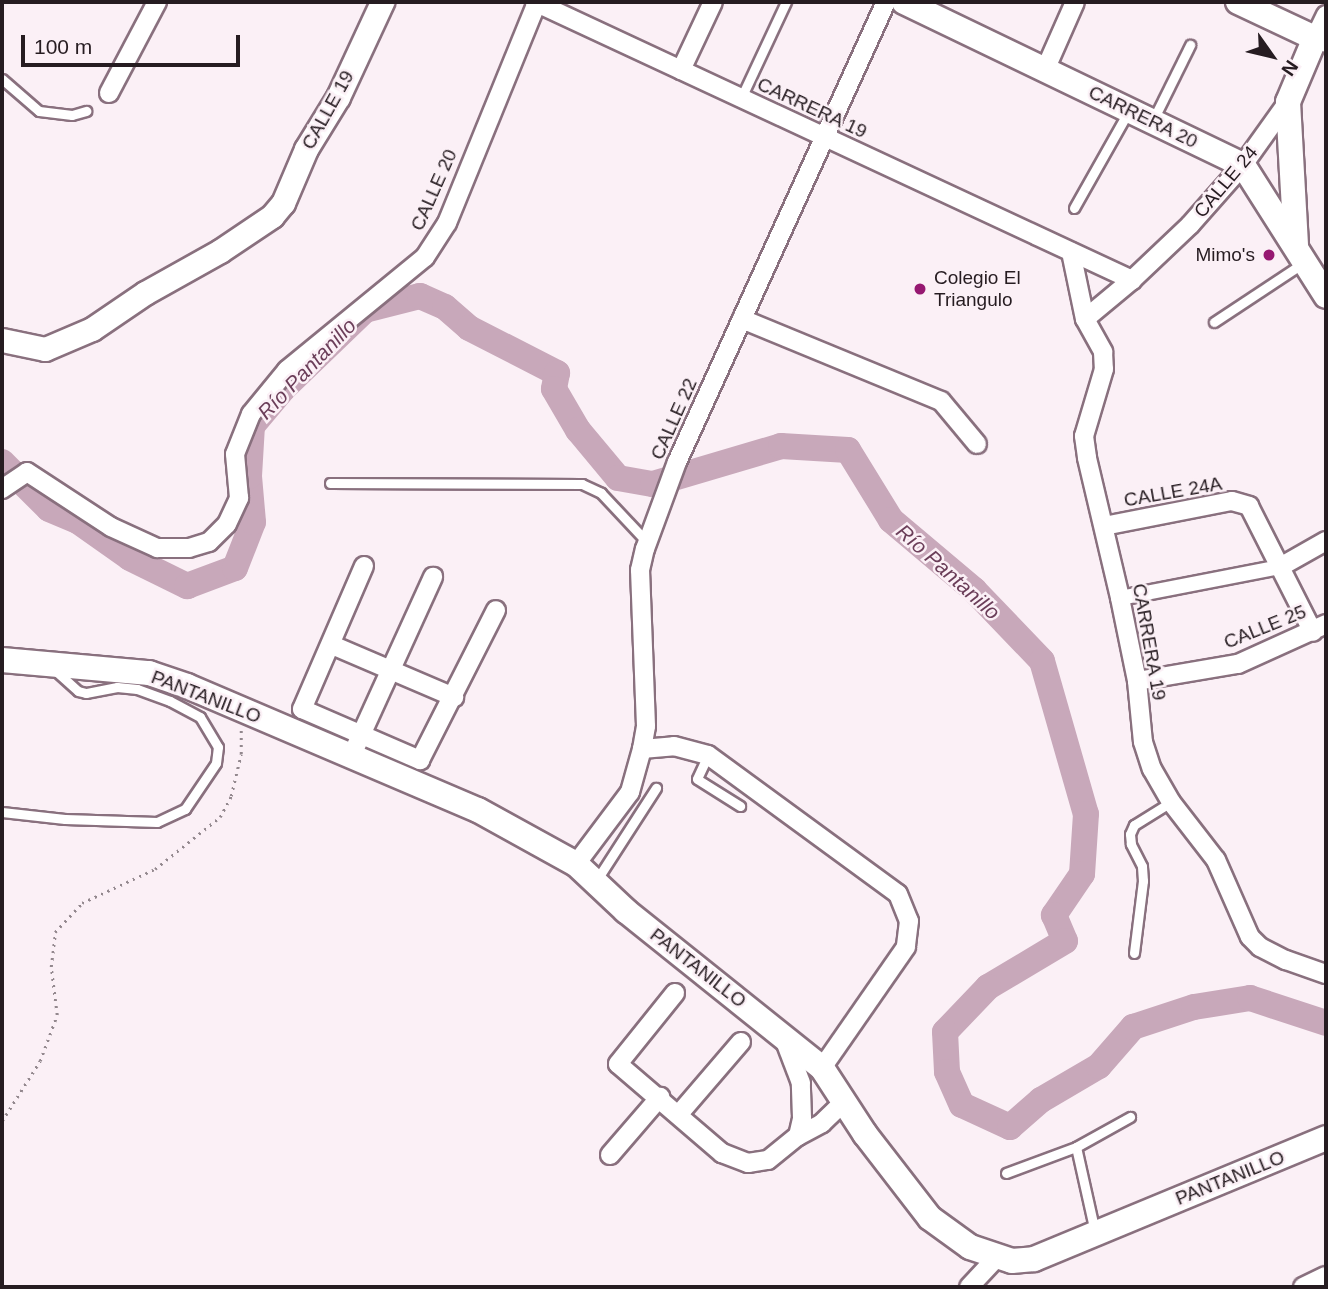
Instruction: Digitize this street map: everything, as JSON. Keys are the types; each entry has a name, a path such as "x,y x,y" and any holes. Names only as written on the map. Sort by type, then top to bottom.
{"main road":[{"name":"CARRERA 20","path":"904,2 1243,165"},
{"path":"1238,2 1321,41"},
{"name":"CALLE 24","path":"1288,102 1321,41"},
{"path":"1288,102 1300,256"},
{"path":"1243,165 1326,296"},
{"name":"PANTANILLO","path":"2,660 149,673 242,710 356,746 415,781 478,810 576,864 626,911 783,1034 822,1068 865,1134 930,1218 970,1247 1012,1261 1034,1259 1326,1138"}],"street":[{"path":"110,93 157,2"},
{"name":"CALLE 19","path":"2,340 45,349 92,329 145,293 220,251 272,216 283,203 306,149 338,97 382,2"},
{"name":"CARRERA 19","path":"536,2 1132,280"},
{"name":"CALLE 20","path":"3,489 27,472 111,527 158,548 189,548 209,542 227,524 239,498 235,454 251,414 287,370 425,257 447,223 536,2"},
{"path":"681,70 713,2"},
{"name":"CALLE 22","path":"576,864 630,792 642,749 646,726 640,570 647,542 677,462 886,2"},
{"path":"1045,70 1075,2"},
{"name":"CALLE 24","path":"1321,41 1326,15"},
{"name":"CALLE 24","path":"1085,319 1132,280 1190,225 1243,165 1288,102"},
{"name":"CARRERA 19","path":"1071,252 1085,319 1103,352 1104,369 1084,436 1137,681 1143,742 1152,769 1171,802 1216,860 1250,937 1260,947 1326,974"},
{"path":"742,319 941,401 977,444"},
{"name":"CALLE 24A","path":"1104,526 1232,501 1249,506 1280,567"},
{"path":"1120,598 1280,567 1326,541"},
{"path":"364,566 302,709 356,746 420,760 496,610"},
{"path":"1280,567 1320,628"},
{"path":"356,746 433,577"},
{"name":"CALLE 25","path":"1137,681 1238,664 1320,628"},
{"path":"332,645 454,697"},
{"path":"646,726 674,746"},
{"path":"642,749 674,746 708,755 898,894 909,921 906,947 822,1068"},
{"path":"675,993 618,1064 660,1097 722,1153 748,1163 768,1160 798,1136 822,1124 845,1101"},
{"path":"783,1034 801,1083 803,1118 798,1136"},
{"path":"679,1114 741,1042"},
{"path":"610,1155 660,1097"},
{"path":"969,1287 998,1256"}],"lane":[{"path":"741,98 786,2"},
{"path":"1152,122 1190,45"},
{"path":"2,79 39,111 72,115 86,111"},
{"path":"1074,208 1129,111"},
{"path":"1214,322 1300,256"},
{"path":"330,483 582,484 601,493 647,542"},
{"path":"2,812 65,819 157,822 185,809 216,763 218,747 200,717 170,701 137,690 117,687 86,693 78,691 50,663"},
{"path":"708,755 697,779 740,806"},
{"path":"595,882 656,788"},
{"path":"1134,953 1143,881 1142,866 1131,844 1130,834 1134,825 1171,802"},
{"path":"1006,1173 1076,1147 1130,1117"},
{"path":"1076,1147 1096,1234"}],"path":[{"path":"2,1121 40,1061 57,1015 51,967 55,932 82,903 155,869 220,817 231,796 241,754 242,710"}],"waterway":[{"name":"Río Pantanillo","path":"2,462 49,509 79,522 130,558 187,586 235,568 253,522 249,476 252,426 283,389 365,310 420,296 445,307 469,328 557,373 554,389 578,430 618,478 653,484 781,446 848,450 891,520 974,590 1042,661 1086,814 1082,874 1054,915 1065,941 988,987 945,1032 947,1072 962,1105 1010,1127 1041,1100 1099,1066 1133,1027 1194,1007 1250,998 1326,1023"}],"place":[{"name":"Mimo's","path":"1269,255"},
{"name":"Colegio El Triangulo","path":"920,289"}]}
